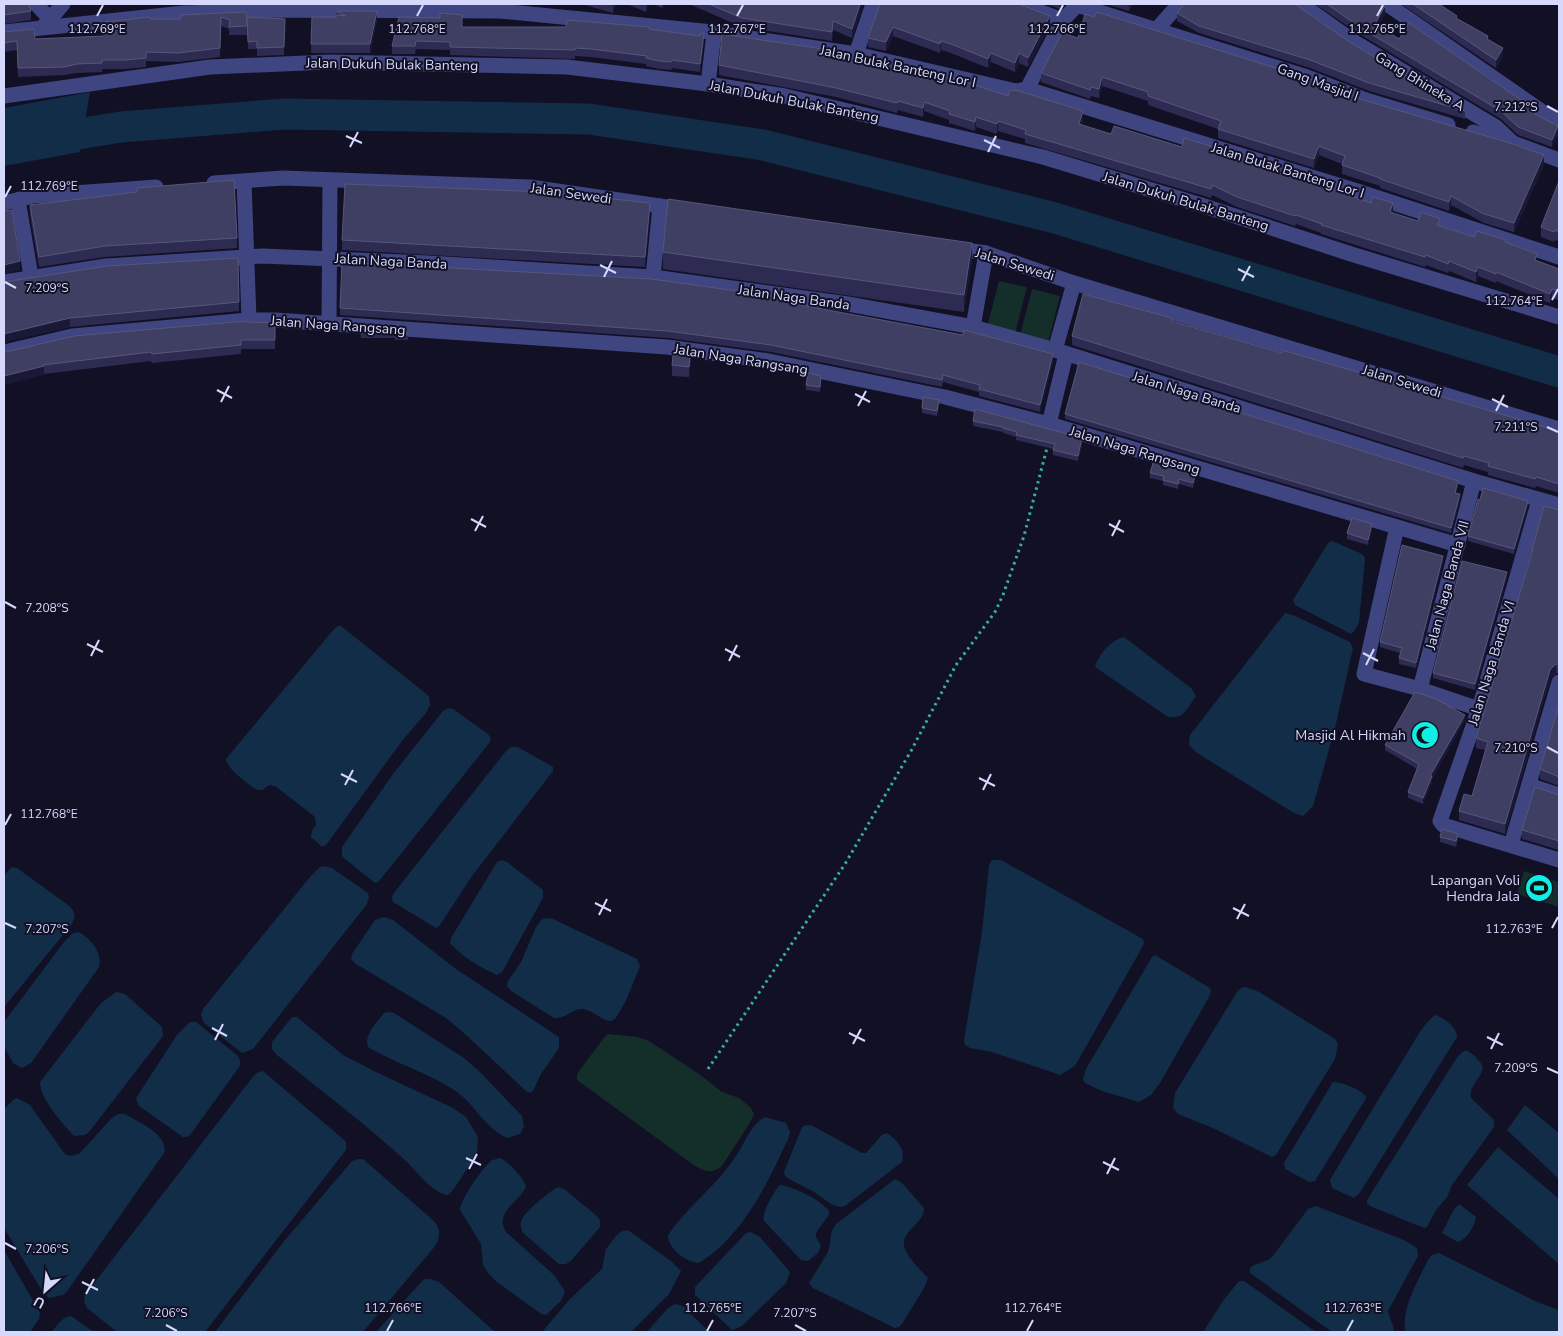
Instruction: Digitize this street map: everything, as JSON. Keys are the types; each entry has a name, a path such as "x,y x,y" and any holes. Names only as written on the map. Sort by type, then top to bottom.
{"street":[{"path":"36,4 46,22 63,4"},
{"path":"856,54 873,4"},
{"path":"1019,4 1063,20"},
{"path":"1027,89 1063,20 1076,4"},
{"name":"Gang Masjid I","path":"1076,4 1308,77 1366,100 1513,143 1559,160"},
{"path":"1156,30 1179,4"},
{"name":"Gang Bhineka A","path":"1301,4 1356,43 1496,127 1513,143"},
{"path":"1387,4 1557,122"},
{"name":"Jalan Bulak Banteng Lor I","path":"4,32 46,22 184,13 292,10 500,12 714,32 856,54 1016,92 1027,89 1357,191 1559,256"},
{"path":"708,84 714,32"},
{"name":"Jalan Dukuh Bulak Banteng","path":"4,96 210,67 329,62 566,67 708,84 795,98 1043,157 1559,317"},
{"name":"Jalan Sewedi","path":"196,184 283,178 530,187 700,212"},
{"path":"329,323 330,180"},
{"path":"244,181 250,320"},
{"path":"32,276 11,201 34,196 168,186"},
{"path":"653,277 660,206"},
{"name":"Jalan Sewedi","path":"936,246 986,253 1074,283 1559,429"},
{"path":"973,327 986,253"},
{"name":"Jalan Naga Banda","path":"4,282 32,276 106,266 246,256 330,258 653,277 848,304 973,327 1060,352 1474,482 1559,505"},
{"path":"1049,424 1060,352 1074,283"},
{"name":"Jalan Naga Rangsang","path":"4,352 72,336 250,320 329,323 667,348 769,361 945,397 1049,424 1458,545"},
{"name":"Jalan Naga Banda VII","path":"1420,689 1474,482"},
{"name":"Jalan Naga Banda VI","path":"1511,845 1443,825 1440,821 1479,709 1539,500"},
{"path":"1396,527 1364,674 1420,689 1479,709"},
{"path":"1559,682 1555,719 1528,785 1511,845 1559,860"},
{"path":"1528,785 1559,794"}],"path":[{"path":"708,1069 845,864 911,751 956,665 995,612 1024,536 1047,452 1050,435 1049,424"}],"green space":[{"path":"999,281 1027,287 1015,334 987,327"},
{"path":"1032,289 1060,296 1048,343 1020,335"},
{"name":"Lapangan Voli Hendra Jala","path":"1524,871 1559,882 1559,907 1517,894"},
{"path":"608,1034 637,1037 649,1041 699,1074 722,1092 739,1098 750,1107 754,1114 751,1121 722,1166 709,1171 695,1166 577,1080 577,1074"}],"water":[{"path":"90,92 80,152 4,166 4,108"},
{"path":"1332,541 1360,553 1365,559 1359,622 1351,634 1295,605 1293,600 1328,543"},
{"path":"1285,613 1350,642 1353,648 1335,728 1313,806 1303,816 1294,813 1197,753 1189,745 1190,735"},
{"path":"338,626 341,626 429,696 430,705 426,713 402,741 329,841 325,846 321,846 311,837 312,830 316,825 315,817 275,786 269,785 262,790 257,790 234,772 226,759"},
{"path":"1124,637 1191,688 1196,696 1182,714 1168,717 1095,667 1099,657 1106,648"},
{"path":"448,708 453,709 488,734 491,739 490,742 388,870 375,883 342,856 342,847 393,774 443,711"},
{"path":"511,747 518,747 553,767 553,771 472,876 440,925 436,928 393,902 393,894"},
{"path":"502,860 543,890 543,898 502,972 497,975 472,962 450,943 451,938 497,862"},
{"path":"992,860 1001,860 1143,939 1144,944 1075,1066 1060,1075 965,1045 964,1040 982,932 989,865"},
{"path":"12,867 17,868 68,905 73,911 74,918 72,924 4,1007 4,875"},
{"path":"320,867 332,868 368,893 367,904 253,1049 242,1053 204,1023 201,1015 203,1009 310,877"},
{"path":"384,917 393,920 456,969 559,1037 559,1048 541,1074 533,1091 530,1093 526,1091 446,1018 356,964 351,959 352,954 375,920"},
{"path":"546,918 553,919 637,959 640,966 632,987 624,1005 611,1021 604,1020 590,1011 582,1009 554,1018 511,991 507,986 508,981 521,962 536,927 541,920"},
{"path":"73,933 83,934 95,946 100,962 99,967 31,1063 22,1068 13,1063 4,1046 4,1022 64,942"},
{"path":"1155,955 1210,988 1211,991 1160,1083 1151,1095 1139,1102 1102,1091 1085,1083 1083,1079 1086,1069 1152,957"},
{"path":"1246,987 1259,992 1335,1039 1338,1044 1335,1059 1276,1155 1272,1157 1215,1129 1178,1114 1173,1108 1175,1093 1237,992 1241,988"},
{"path":"116,992 125,994 162,1027 163,1036 89,1132 85,1135 74,1136 48,1103 41,1089 40,1082 101,1003"},
{"path":"384,1013 394,1013 464,1058 481,1073 522,1116 524,1126 520,1134 507,1138 492,1128 464,1098 447,1085 368,1047 367,1038 372,1029"},
{"path":"1436,1015 1453,1027 1457,1037 1359,1194 1354,1198 1332,1188 1330,1180 1358,1133 1420,1033"},
{"path":"292,1017 297,1017 343,1055 453,1108 466,1117 478,1137 477,1154 448,1195 432,1187 375,1134 277,1055 272,1049 272,1042"},
{"path":"190,1022 196,1022 238,1056 240,1066 190,1135 183,1137 139,1106 136,1098 177,1035"},
{"path":"1466,1050 1475,1056 1482,1065 1481,1074 1472,1088 1471,1098 1494,1120 1494,1127 1452,1185 1447,1197 1436,1210 1427,1227 1424,1228 1370,1206 1367,1200 1456,1059"},
{"path":"263,1071 343,1139 346,1142 346,1150 205,1332 117,1332 87,1308 84,1302 85,1295 252,1078 257,1073"},
{"path":"1333,1082 1351,1086 1366,1096 1315,1181 1309,1182 1285,1169 1284,1163"},
{"path":"17,1098 30,1105 64,1153 68,1155 80,1153 112,1118 120,1114 125,1114 151,1129 162,1140 164,1146 164,1153 68,1290 63,1295 49,1298 44,1294 4,1228 4,1109"},
{"path":"1525,1105 1559,1133 1559,1179 1507,1130"},
{"path":"765,1117 786,1123 790,1132 763,1189 742,1223 715,1251 699,1263 683,1257 674,1250 668,1235 726,1169 738,1154 751,1130"},
{"path":"806,1125 813,1126 862,1153 866,1153 882,1135 887,1133 902,1149 902,1162 845,1206 840,1207 831,1204 785,1176 784,1172 802,1127"},
{"path":"1498,1147 1559,1199 1559,1264 1467,1185"},
{"path":"500,1158 516,1171 526,1187 505,1214 503,1225 506,1232 554,1275 565,1291 561,1301 546,1315 541,1314 497,1282 488,1273 483,1265 481,1244 460,1210 468,1192 483,1169 492,1160"},
{"path":"363,1159 434,1221 439,1233 436,1245 363,1332 215,1332 285,1240 352,1161"},
{"path":"895,1179 901,1182 924,1208 923,1214 908,1233 904,1243 909,1257 928,1278 902,1324 895,1328 813,1288 809,1283 828,1252 831,1235 836,1224"},
{"path":"780,1185 808,1195 822,1204 830,1213 816,1233 821,1246 818,1253 808,1261 801,1260 764,1221 764,1213 768,1204"},
{"path":"558,1187 564,1189 597,1216 600,1221 600,1227 571,1261 566,1264 559,1264 523,1233 521,1225 521,1221 527,1212"},
{"path":"1459,1204 1476,1217 1470,1232 1458,1242 1442,1233 1453,1211"},
{"path":"1316,1206 1404,1240 1417,1248 1418,1256 1388,1311 1394,1332 1332,1332 1250,1273 1250,1268 1272,1257 1308,1209"},
{"path":"628,1230 672,1262 681,1271 669,1294 631,1332 542,1332 569,1300 602,1269 606,1249 617,1235 622,1231"},
{"path":"751,1232 760,1237 790,1272 786,1283 742,1326 732,1330 695,1295 695,1287 746,1233"},
{"path":"4,1250 40,1313 39,1319 30,1332 4,1332"},
{"path":"1439,1253 1533,1300 1558,1310 1559,1332 1405,1332 1406,1313 1411,1295 1428,1260 1432,1255"},
{"path":"424,1279 439,1282 495,1332 376,1332"},
{"path":"1239,1281 1244,1281 1316,1332 1203,1332 1225,1298"},
{"path":"675,1304 683,1306 709,1332 647,1332 667,1309"},
{"path":"71,1316 94,1332 52,1332 62,1320"}],"building":[{"path":"4,4 29,4 31,11 4,15"},
{"path":"709,4 860,4 852,29 833,21 832,32 742,18"},
{"path":"880,4 1019,4 1050,16 1028,58 1019,53 1015,63 991,53 988,59 951,44 941,41 940,44 893,27 886,42 868,38"},
{"path":"1184,4 1295,4 1351,43 1465,111 1369,83 1310,60 1199,26 1177,13"},
{"path":"1327,4 1382,4 1385,6 1375,24 1399,39 1409,23 1531,107 1529,111 1558,126 1552,140 1518,127 1501,111 1361,28"},
{"path":"1413,4 1439,4 1457,16 1456,18 1488,36 1487,39 1503,48 1496,60"},
{"path":"337,11 377,11 370,44 311,44 312,17 346,16"},
{"path":"246,12 247,26 229,27 230,20 221,17 220,48 178,53 146,52 146,58 102,60 102,63 77,64 64,67 18,68 17,41 4,43 4,32 34,29 35,39 104,36 104,22 150,17 150,19 181,19 181,15"},
{"path":"1097,12 1304,77 1363,100 1510,143 1544,155 1514,223 1484,214 1451,196 1449,202 1342,165 1345,156 1319,146 1314,159 1218,129 1221,121 1148,96 1148,92 1102,77 1099,89 1091,87 1090,90 1041,73 1062,33 1078,38 1085,14 1094,17"},
{"path":"440,13 462,15 462,27 566,27 567,20 650,27 649,29 700,36 701,33 704,33 700,64 672,60 671,62 659,61 646,58 647,56 575,48 575,50 450,47 450,42 416,41 415,46 392,46 399,17 440,18"},
{"path":"247,17 285,19 284,47 257,48 257,41 248,42"},
{"path":"722,34 829,50 828,56 860,64 861,55 940,77 940,75 959,82 960,80 1008,96 1010,90 1019,91 1083,111 1079,124 1111,134 1114,126 1182,147 1184,138 1308,176 1306,180 1371,203 1373,197 1393,203 1390,212 1418,221 1421,212 1440,219 1437,225 1474,237 1477,231 1506,240 1505,242 1537,254 1535,260 1559,269 1559,291 1552,289 1550,294 1496,272 1496,274 1478,267 1476,272 1449,261 1448,264 1426,255 1425,257 1237,197 1212,185 1211,189 1025,134 1026,130 998,121 997,124 976,117 975,122 949,114 950,111 924,102 923,108 898,101 897,103 836,88 719,65"},
{"path":"234,180 237,238 105,246 39,257 30,205 137,192 137,188"},
{"path":"1559,181 1559,232 1555,230 1554,232 1541,227"},
{"path":"345,184 545,192 545,194 650,203 645,257 342,240"},
{"path":"668,199 972,243 964,295 663,252"},
{"path":"12,210 20,261 4,265 4,211"},
{"path":"238,258 239,302 70,318 4,334 4,282 107,266"},
{"path":"342,262 652,279 779,297 779,301 963,335 964,330 1053,354 1040,405 979,389 980,385 943,375 942,380 771,345 668,331 340,308"},
{"path":"1083,294 1172,318 1171,321 1282,353 1282,350 1559,431 1559,484 1488,466 1489,463 1464,456 1463,458 1072,336"},
{"path":"246,321 275,323 275,340 241,340 241,345 152,354 151,352 43,365 4,376 4,352 74,336"},
{"path":"360,330 393,332 361,333"},
{"path":"395,332 408,333 408,335 395,335"},
{"path":"674,347 691,349 689,367 672,365"},
{"path":"1079,362 1458,481 1455,493 1460,494 1451,528 1065,414"},
{"path":"808,373 821,376 820,387 806,385"},
{"path":"923,397 939,400 937,411 922,408"},
{"path":"975,409 1082,438 1078,456 1053,450 1055,444 1016,435 1017,432 1003,427 973,421"},
{"path":"1154,460 1196,472 1193,483 1179,479 1178,484 1163,480 1164,476 1150,473"},
{"path":"1483,488 1528,501 1514,549 1468,536"},
{"path":"1544,506 1559,510 1559,664 1556,664 1550,670 1505,824 1459,811 1464,794 1472,796 1488,742 1476,738 1533,550"},
{"path":"1352,518 1372,524 1368,540 1347,533"},
{"path":"1402,545 1443,556 1416,663 1399,658 1402,648 1380,642"},
{"path":"1462,561 1507,572 1475,684 1433,673"},
{"name":"Masjid Al Hikmah","path":"1415,692 1436,699 1465,715 1430,776 1432,776 1423,798 1408,792 1419,764 1385,745"},
{"path":"1559,705 1559,777 1540,769"},
{"path":"1535,787 1559,795 1559,841 1522,830"},
{"path":"1442,829 1458,834 1456,841 1440,837"}],"waterway":[{"path":"4,146 121,127 284,114 589,119 763,145 1055,218 1559,372"}],"place":[{"name":"Masjid Al Hikmah","path":"1425,735"},
{"name":"Lapangan Voli Hendra Jala","path":"1539,888"}]}
